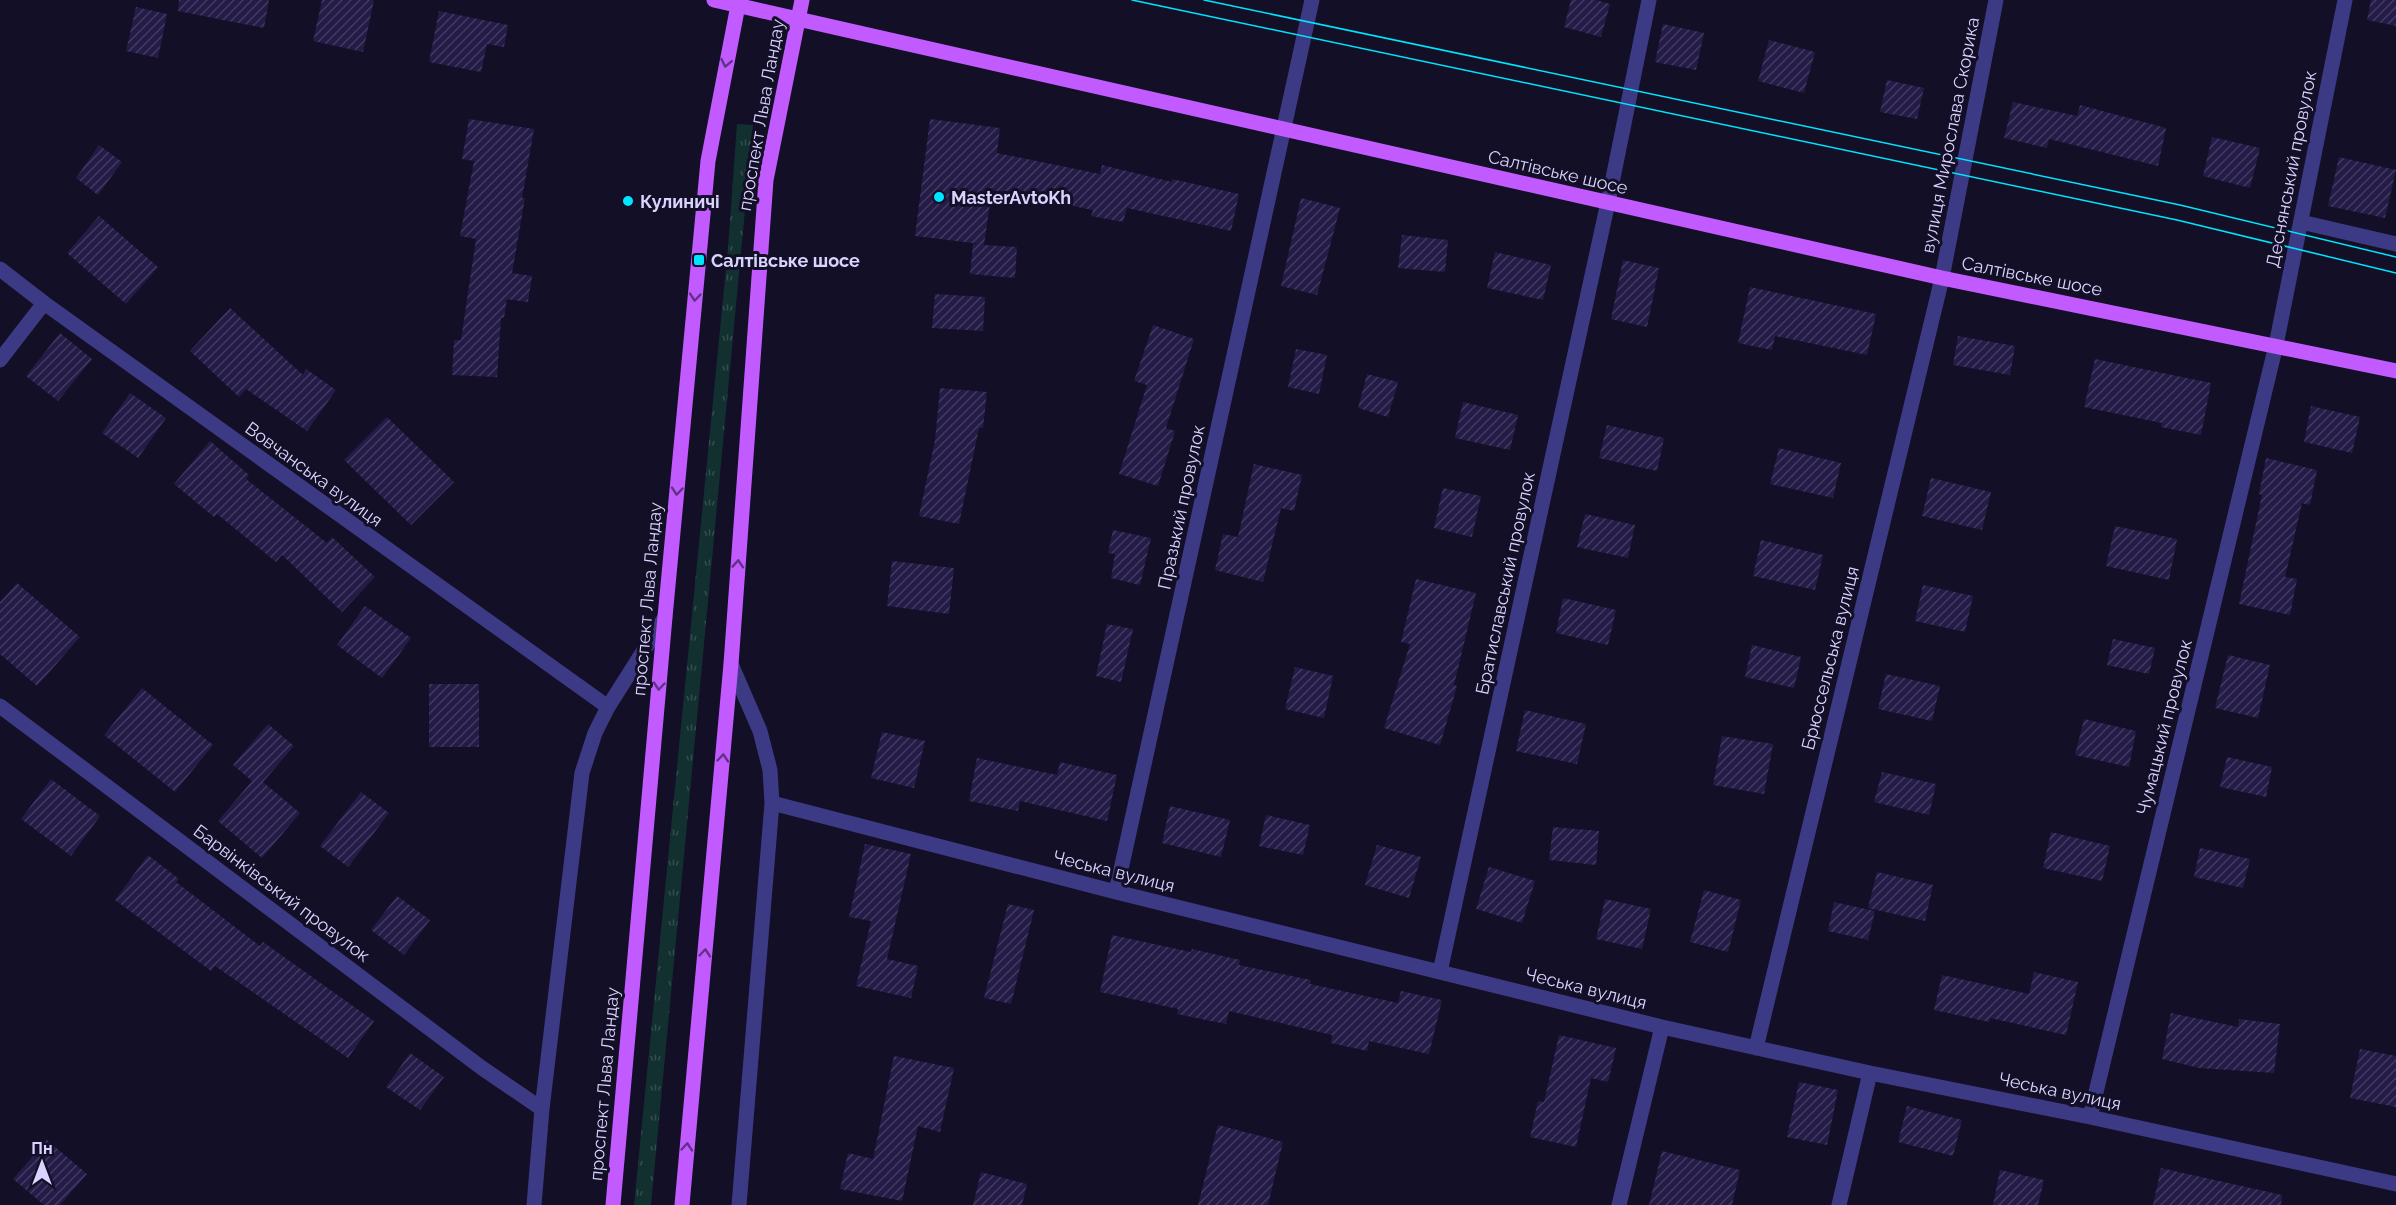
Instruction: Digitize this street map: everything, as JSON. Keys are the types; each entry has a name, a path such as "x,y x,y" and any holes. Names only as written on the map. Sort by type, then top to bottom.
{"main road":[{"name":"Салтівське шосе","path":"714,0 738,3 797,19 1942,278 2396,371"},
{"name":"проспект Льва Ландау","path":"681,1205 731,664 766,180 802,0"},
{"name":"проспект Льва Ландау","path":"613,1205 708,161 738,3"}],"street":[{"name":"Празький провулок","path":"1116,892 1312,0"},
{"name":"Братиславський провулок","path":"1440,972 1608,203 1649,0"},
{"name":"вулиця Мирослава Скорика","path":"1942,278 1996,0"},
{"name":"Деснянський провулок","path":"2276,345 2345,0"},
{"path":"2301,222 2396,244"},
{"name":"Вовчанська вулиця","path":"0,269 44,303 608,707"},
{"name":"Брюссельська вулиця","path":"1756,1048 1942,278"},
{"path":"0,360 44,303"},
{"name":"Чумацький провулок","path":"2090,1117 2276,345"},
{"path":"534,1205 542,1109 582,774 595,733 608,707 665,617"},
{"path":"731,664 760,731 770,770 772,803 739,1205"},
{"name":"Барвінківський провулок","path":"0,706 482,1068 542,1109"},
{"name":"Чеська вулиця","path":"772,803 1116,892 1662,1027 2396,1184"},
{"path":"1619,1205 1662,1027"},
{"path":"1839,1205 1870,1073"}],"green space":[{"path":"737,124 753,125 651,1205 634,1205 728,248"}],"building":[{"path":"179,0 269,0 264,28 178,11"},
{"path":"322,0 374,0 363,52 313,41"},
{"path":"1571,0 1596,0 1610,4 1601,37 1564,27"},
{"path":"2371,0 2396,0 2396,26 2367,20"},
{"path":"136,7 167,14 158,58 126,51"},
{"path":"439,11 508,25 504,47 487,44 481,72 429,62"},
{"path":"1663,24 1704,33 1696,70 1655,62"},
{"path":"1769,40 1815,52 1804,93 1758,81"},
{"path":"1887,80 1924,88 1917,119 1880,112"},
{"path":"2013,102 2077,116 2080,105 2166,128 2158,166 2049,139 2047,148 2004,138"},
{"path":"469,119 534,129 512,273 532,276 528,302 507,299 504,318 501,318 497,377 452,375 454,340 461,340 476,239 460,236 474,161 462,159"},
{"path":"930,119 1000,128 997,153 1100,174 1102,165 1172,182 1172,179 1239,194 1231,231 1127,208 1123,222 1091,216 1093,210 992,190 984,245 1017,247 1015,278 970,274 973,244 980,244 915,236"},
{"path":"2212,137 2260,148 2250,188 2203,176"},
{"path":"99,145 122,162 98,195 76,178"},
{"path":"2339,157 2396,170 2385,218 2328,206"},
{"path":"1301,198 1340,208 1317,295 1281,286"},
{"path":"99,216 158,267 126,304 67,253"},
{"path":"1402,235 1448,240 1445,272 1398,268"},
{"path":"1495,252 1551,265 1543,300 1487,288"},
{"path":"1623,260 1659,268 1647,327 1611,319"},
{"path":"1750,287 1876,314 1867,355 1775,336 1772,350 1738,343"},
{"path":"935,294 985,297 983,331 932,328"},
{"path":"230,308 303,375 306,369 336,390 307,431 246,389 239,397 190,351"},
{"path":"1153,325 1194,339 1166,428 1175,431 1158,486 1119,474 1147,385 1134,381"},
{"path":"60,333 92,359 58,401 26,376"},
{"path":"1958,336 2015,346 2010,375 1953,365"},
{"path":"1296,349 1327,355 1319,394 1288,387"},
{"path":"2095,359 2211,383 2201,435 2161,427 2162,423 2084,407"},
{"path":"1367,374 1398,382 1388,417 1358,408"},
{"path":"940,388 987,392 983,428 979,428 959,524 919,516 935,440"},
{"path":"130,393 166,418 138,458 102,433"},
{"path":"1463,402 1518,415 1510,450 1455,438"},
{"path":"2311,406 2360,417 2352,453 2304,442"},
{"path":"387,417 454,482 411,525 344,460"},
{"path":"1607,425 1664,438 1657,471 1599,458"},
{"path":"210,441 249,475 246,479 327,543 332,537 375,577 342,612 282,555 276,562 217,514 214,517 174,484"},
{"path":"1779,448 1841,463 1833,498 1770,484"},
{"path":"2266,458 2317,470 2310,505 2302,503 2285,577 2297,579 2290,615 2239,604 2262,495 2259,494"},
{"path":"1254,464 1302,475 1294,511 1281,508 1263,582 1215,570 1223,534 1238,537"},
{"path":"1931,478 1991,492 1982,530 1922,516"},
{"path":"1443,488 1481,496 1472,537 1434,528"},
{"path":"1585,514 1635,525 1628,558 1577,547"},
{"path":"2115,526 2177,539 2169,580 2106,566"},
{"path":"1113,530 1151,538 1140,585 1111,578 1115,554 1108,553"},
{"path":"1761,540 1823,555 1815,590 1753,576"},
{"path":"892,561 954,568 949,614 887,606"},
{"path":"1416,579 1476,593 1454,685 1457,686 1440,745 1384,728 1410,644 1401,642"},
{"path":"17,583 80,637 37,686 0,654 0,602"},
{"path":"1923,585 1973,596 1965,632 1915,621"},
{"path":"1563,598 1616,610 1608,645 1556,633"},
{"path":"365,606 411,638 382,678 337,645"},
{"path":"1107,624 1133,629 1121,682 1096,676"},
{"path":"2113,639 2155,648 2149,674 2107,665"},
{"path":"1752,645 1801,657 1794,688 1745,677"},
{"path":"2228,655 2270,665 2258,718 2215,708"},
{"path":"1295,667 1333,676 1324,718 1285,709"},
{"path":"1886,674 1940,686 1932,721 1878,709"},
{"path":"429,684 479,684 479,747 429,747"},
{"path":"142,688 213,745 175,792 104,735"},
{"path":"1525,710 1586,724 1577,764 1516,751"},
{"path":"2084,719 2136,731 2129,767 2075,755"},
{"path":"268,724 294,746 263,782 300,813 262,858 218,821 252,781 233,765"},
{"path":"882,732 925,741 914,788 871,778"},
{"path":"1722,736 1773,744 1764,794 1713,785"},
{"path":"2227,757 2272,767 2266,797 2220,787"},
{"path":"977,758 1057,775 1060,762 1117,775 1107,821 1020,801 1018,811 969,801"},
{"path":"1882,772 1936,784 1929,815 1874,802"},
{"path":"51,779 100,816 71,856 21,819"},
{"path":"361,792 389,813 348,867 320,846"},
{"path":"1170,806 1230,820 1221,857 1162,843"},
{"path":"1266,815 1310,825 1303,855 1259,846"},
{"path":"1553,827 1599,831 1596,865 1549,860"},
{"path":"2051,832 2110,846 2102,881 2043,868"},
{"path":"865,844 911,854 887,959 918,966 911,998 856,986 871,921 849,917"},
{"path":"1377,845 1421,857 1409,898 1365,885"},
{"path":"2200,848 2250,859 2243,888 2194,877"},
{"path":"148,855 179,879 176,882 260,946 263,942 374,1021 348,1058 215,966 211,971 115,900"},
{"path":"1489,867 1535,881 1522,923 1476,909"},
{"path":"1877,872 1933,885 1925,921 1868,908"},
{"path":"1704,890 1741,900 1728,952 1690,942"},
{"path":"397,896 430,920 404,955 371,930"},
{"path":"1605,899 1651,909 1642,949 1596,939"},
{"path":"1834,902 1875,911 1868,940 1828,931"},
{"path":"1008,904 1034,910 1011,1004 984,998"},
{"path":"1112,935 1240,960 1239,965 1311,980 1310,984 1398,1003 1401,991 1442,1000 1429,1054 1369,1041 1367,1051 1331,1043 1332,1035 1229,1011 1226,1024 1177,1014 1178,1009 1100,992"},
{"path":"2034,972 2078,982 2066,1035 1990,1018 1989,1022 1934,1010 1942,975 2029,994"},
{"path":"2171,1013 2238,1027 2239,1019 2280,1024 2274,1073 2199,1068 2162,1059"},
{"path":"1559,1035 1616,1048 1608,1082 1591,1078 1576,1147 1530,1137 1538,1101 1544,1102"},
{"path":"2360,1049 2396,1056 2396,1107 2350,1098"},
{"path":"410,1053 444,1077 420,1110 386,1087"},
{"path":"894,1056 954,1068 940,1132 918,1126 902,1201 840,1189 848,1153 873,1159"},
{"path":"1799,1082 1838,1090 1827,1145 1787,1137"},
{"path":"1907,1106 1962,1120 1953,1156 1898,1142"},
{"path":"1218,1125 1283,1142 1268,1205 1198,1205"},
{"path":"47,1140 87,1174 60,1205 44,1205 13,1179"},
{"path":"1662,1151 1740,1170 1732,1205 1649,1205"},
{"path":"2161,1168 2282,1195 2281,1205 2153,1205"},
{"path":"2000,1170 2044,1180 2038,1205 1993,1205"},
{"path":"981,1172 1027,1184 1022,1205 973,1205"}],"tram line":[{"path":"1132,0 2177,220 2396,273"},
{"path":"1204,0 2180,205 2396,257"}],"place":[{"name":"MasterAvtoKh","path":"939,197"},
{"name":"Кулиничі","path":"628,201"},
{"name":"Салтівське шосе","path":"699,260"}]}
